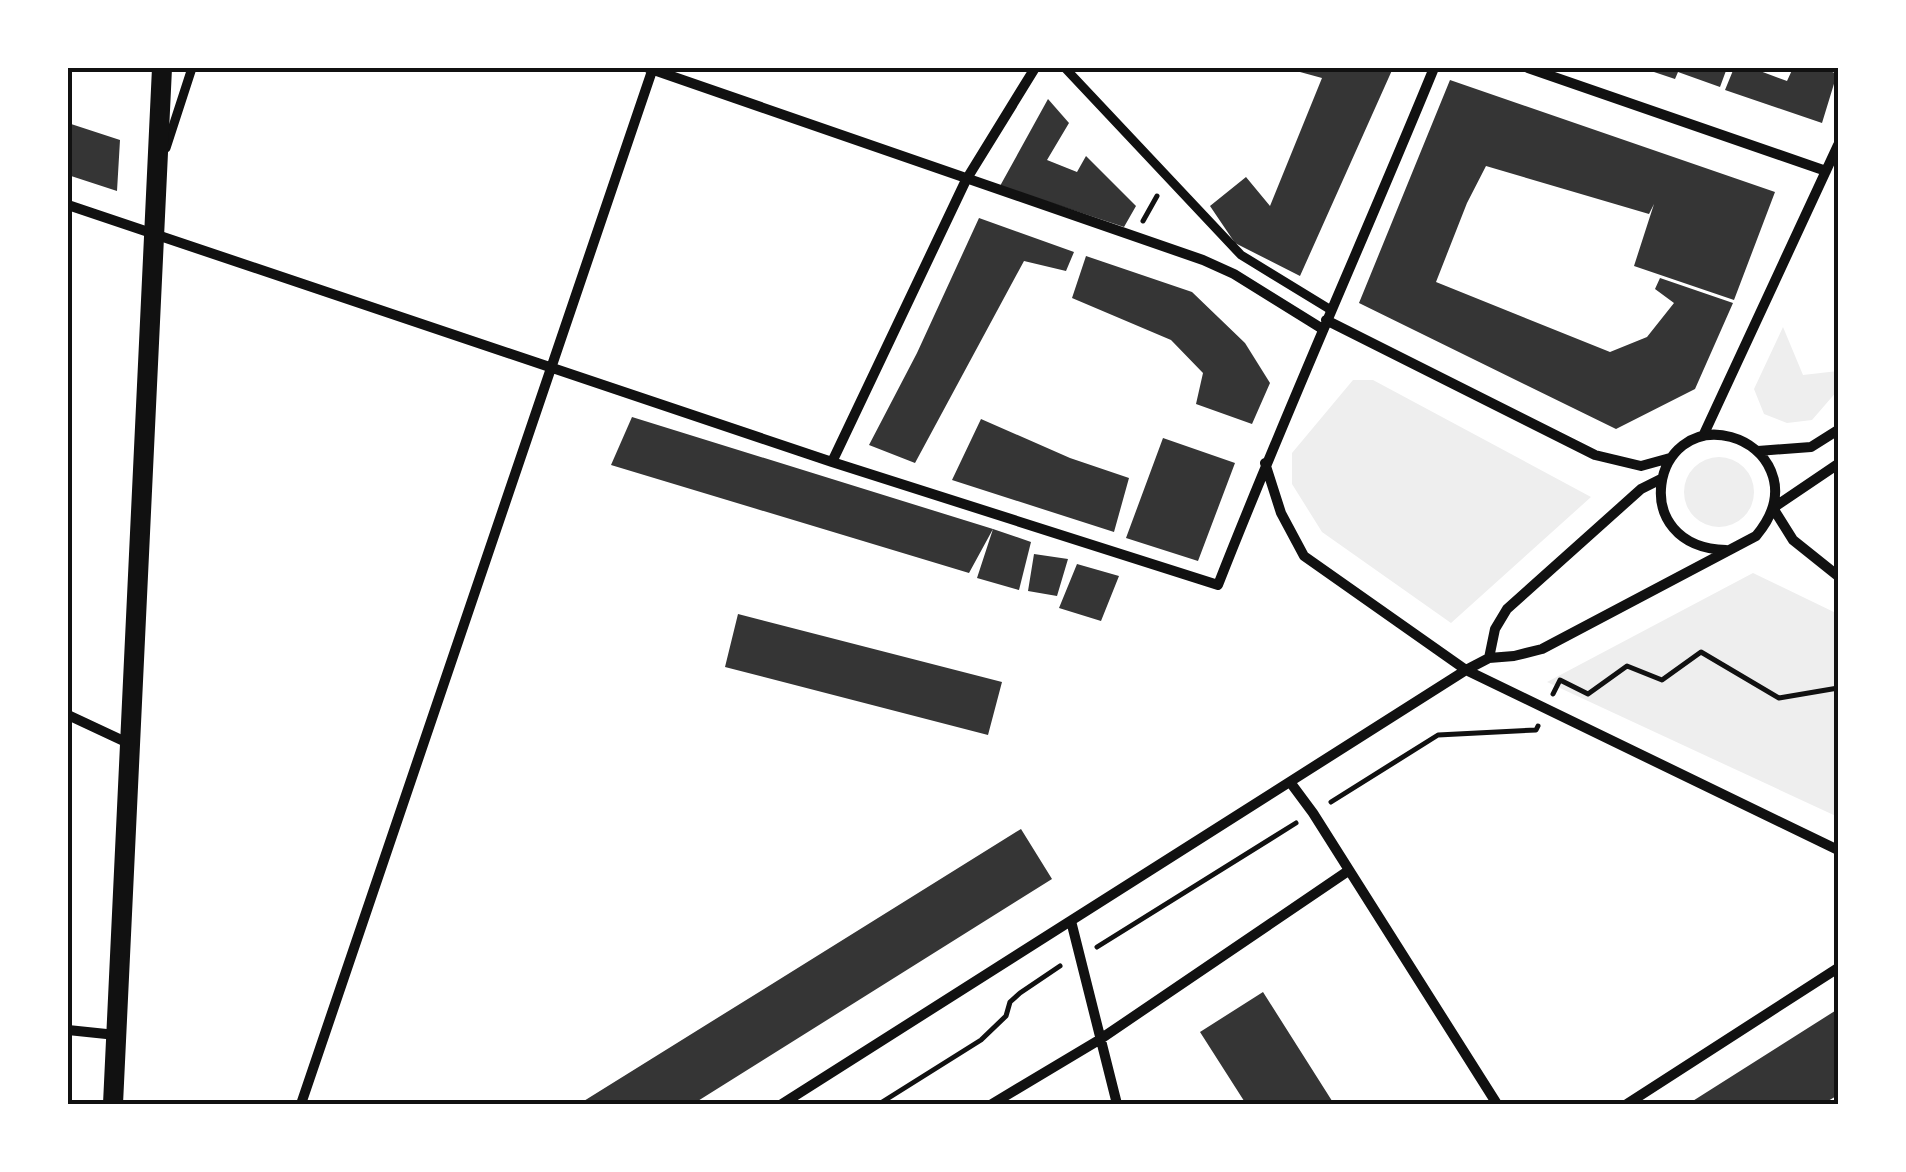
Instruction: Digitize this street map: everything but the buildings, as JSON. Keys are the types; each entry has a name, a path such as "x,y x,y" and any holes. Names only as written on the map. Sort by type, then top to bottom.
{"main road":[{"path":"113,1104 162,68"}],"street":[{"path":"158,174 192,68"},
{"path":"301,1104 651,68 1234,274 1594,456 1641,466 1670,458"},
{"path":"832,462 966,180 1035,68"},
{"path":"1066,68 1241,255 1326,319"},
{"path":"68,206 832,462 1218,585 1434,68"},
{"path":"1528,68 1826,172"},
{"path":"1702,436 1838,145"},
{"path":"1758,451 1811,447 1838,430"},
{"path":"782,1104 1466,670 1490,658 1542,649 1756,536 1773,508 1774,477 1758,451 1741,440 1722,434 1702,436 1670,458 1661,479 1664,516 1674,531 1690,543 1726,550"},
{"path":"1266,463 1282,513 1304,556 1466,670 1838,850"},
{"path":"1773,508 1838,464"},
{"path":"1490,658 1495,629 1507,610 1640,489 1661,479"},
{"path":"1773,508 1794,540 1838,576"},
{"path":"68,715 131,744"},
{"path":"1290,782 1497,1104"},
{"path":"992,1104 1100,1040 1348,871"},
{"path":"1071,921 1118,1104"},
{"path":"1627,1104 1838,968"},
{"path":"68,1030 116,1035"}],"path":[{"path":"1134,236 1166,176"},
{"path":"879,1104 981,1040 1006,1016 1010,1002 1020,992 1438,735 1536,730 1560,680 1588,694 1628,666 1662,680 1701,652 1778,698 1838,688"}],"shaded area":[{"path":"1783,327 1803,375 1838,371 1838,390 1812,420 1787,423 1764,414 1754,389"},
{"path":"1353,380 1373,380 1591,497 1451,623 1322,532 1292,484 1292,453"},
{"path":"1719,457 1743,468 1754,492 1743,516 1719,527 1695,516 1684,492 1695,468"},
{"path":"1753,573 1838,614 1838,817 1547,682"}]}
